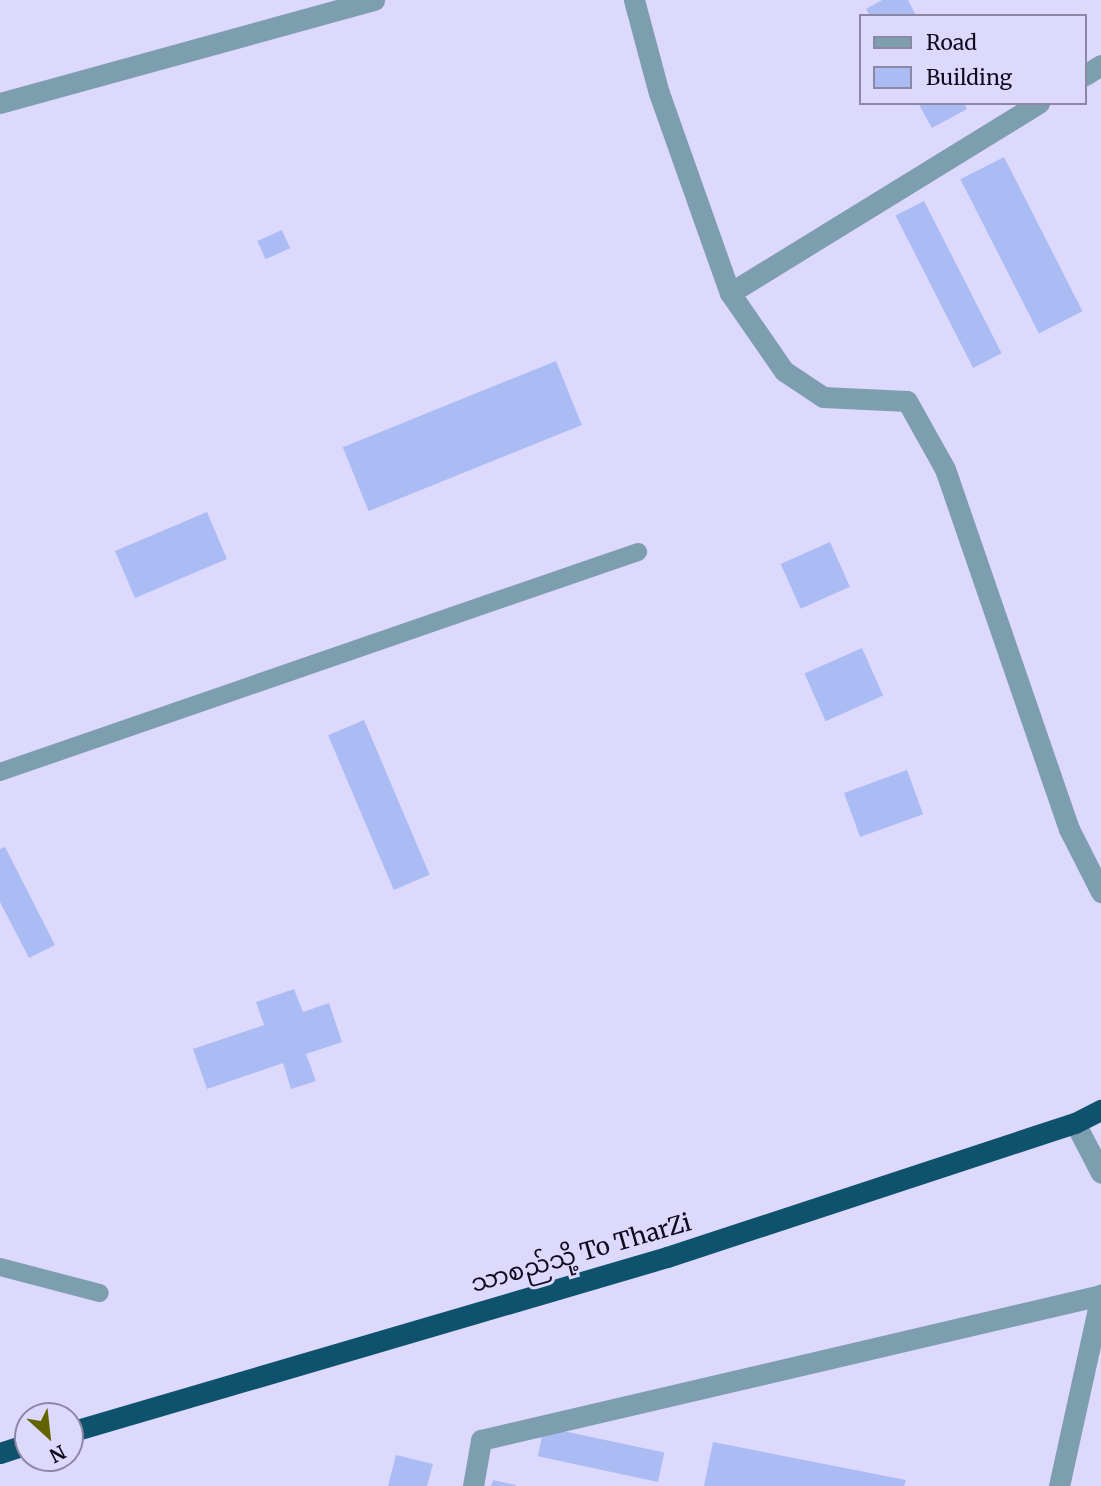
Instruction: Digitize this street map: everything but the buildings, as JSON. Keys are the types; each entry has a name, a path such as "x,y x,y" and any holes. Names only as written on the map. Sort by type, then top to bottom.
{"highway":[{"name":"သာစည်သို့ To TharZi","path":"84,1428 667,1257 1076,1123 1101,1110"}],"street":[{"path":"0,103 374,0"},
{"path":"634,0 659,93 730,293 785,370 823,397 907,401 946,469 1069,829 1101,891"},
{"path":"730,293 1036,105"},
{"path":"1076,1123 1101,1173"},
{"path":"473,1486 481,1440 1101,1295 1059,1486"}],"lane":[{"path":"0,772 638,552"},
{"path":"0,1267 100,1293"}]}
